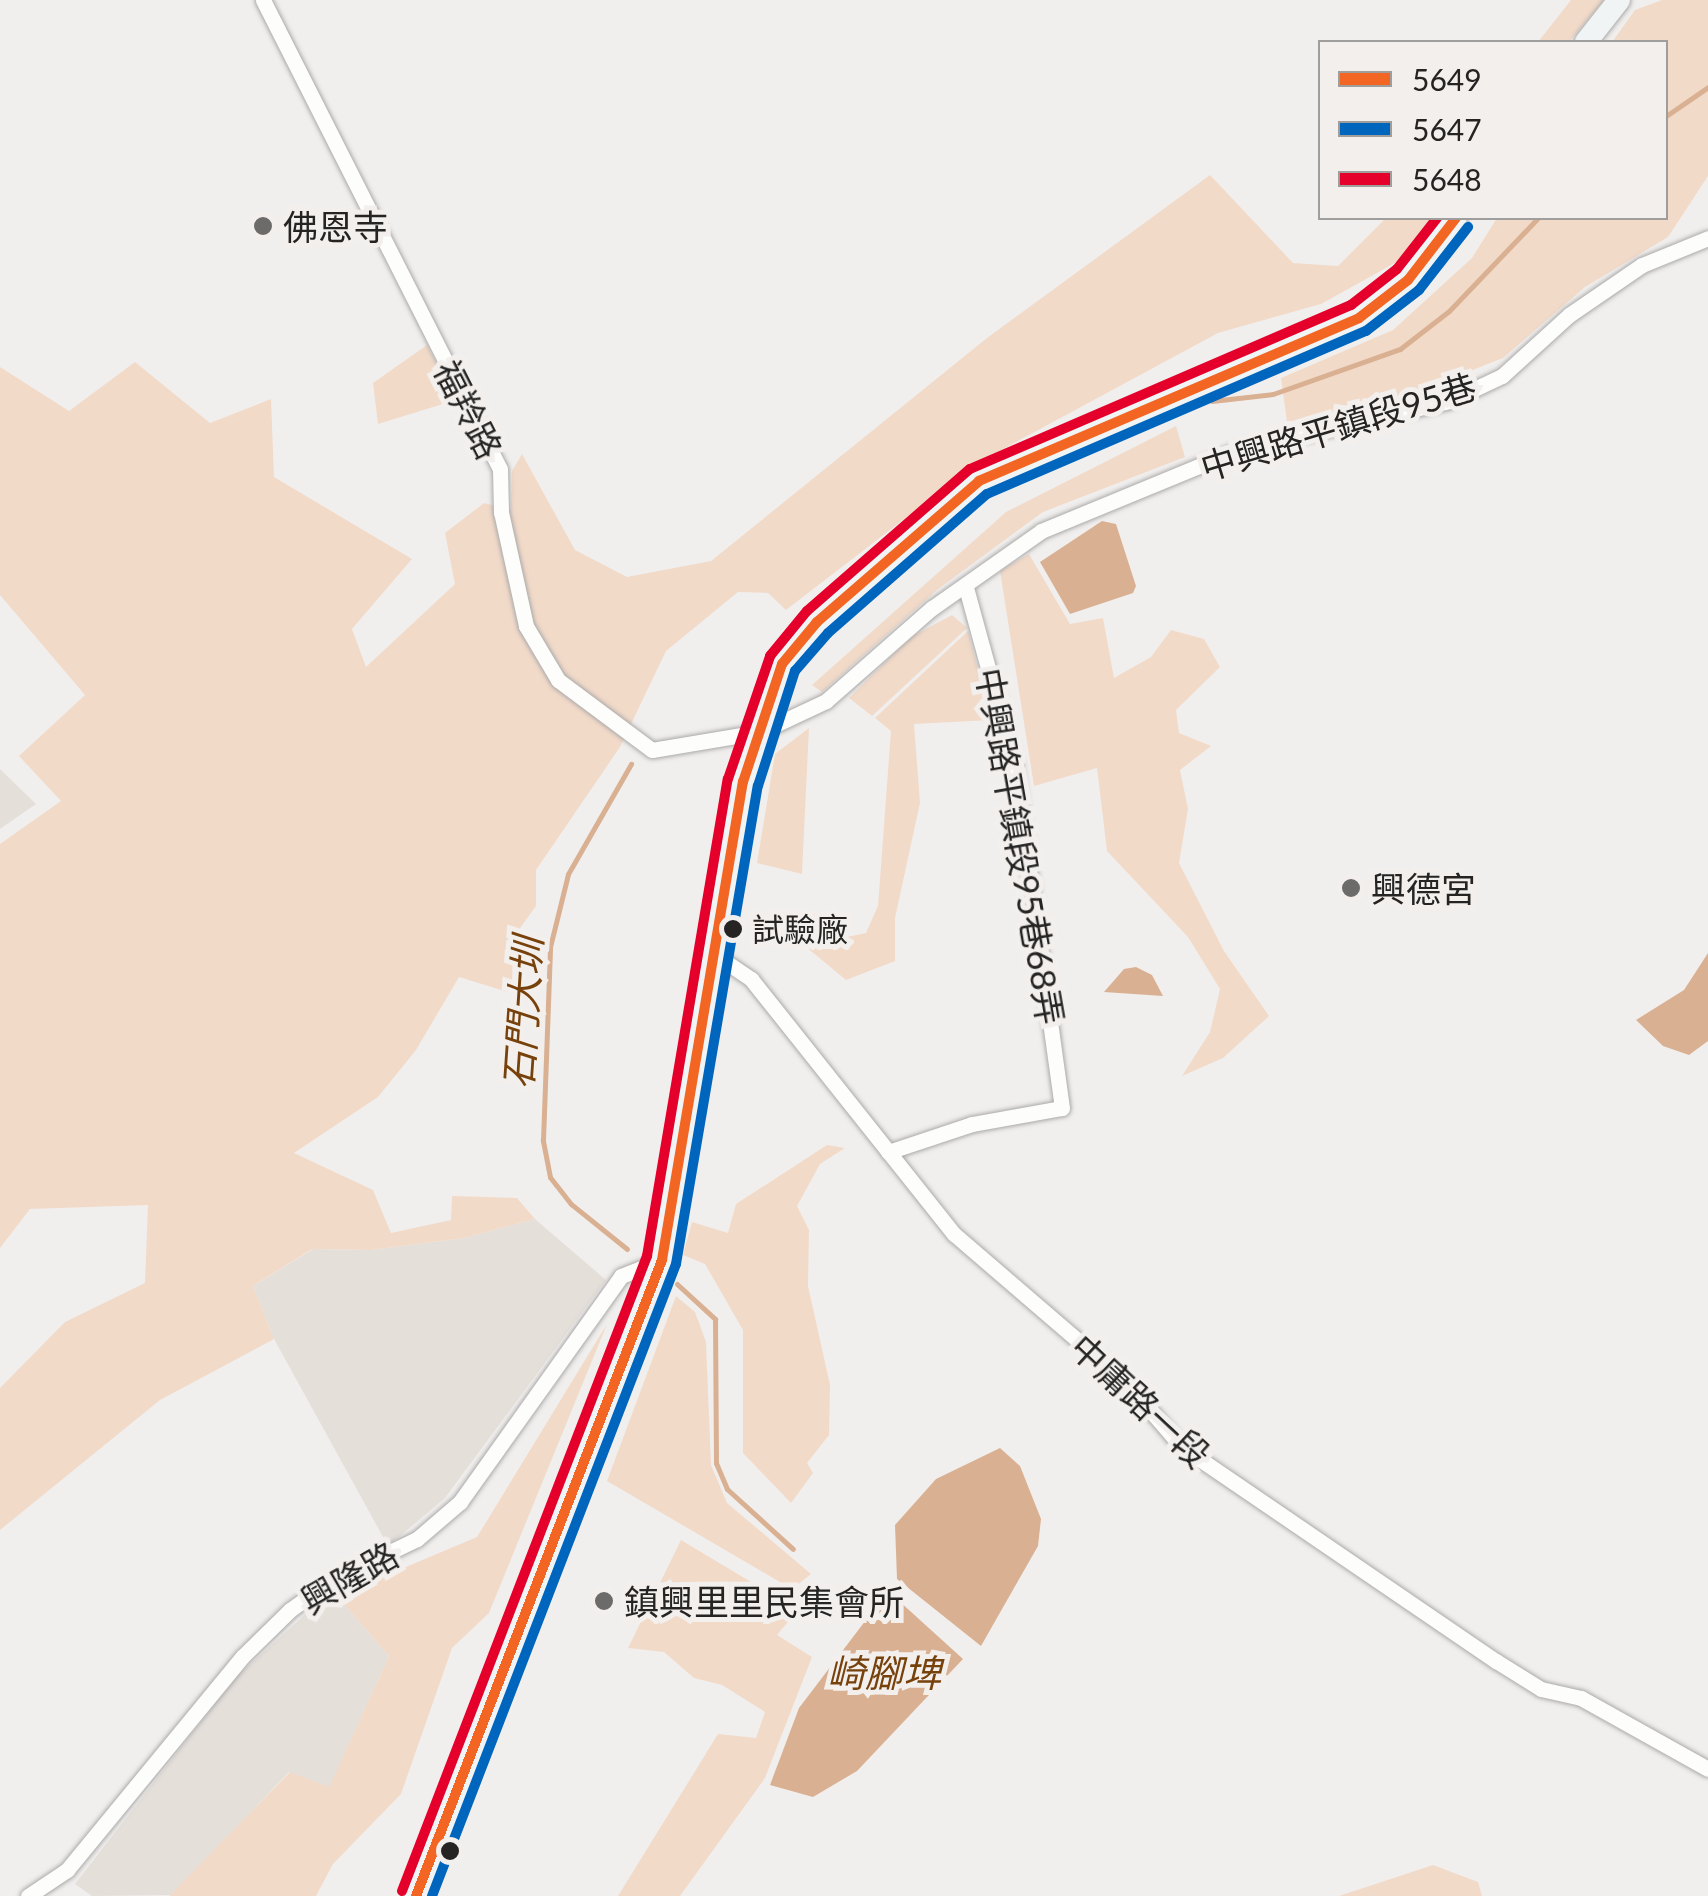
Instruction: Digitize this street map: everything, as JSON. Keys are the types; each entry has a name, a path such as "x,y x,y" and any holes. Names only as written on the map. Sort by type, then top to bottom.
{"street":[{"name":"福羚路","path":"263,0 500,469 501,512 526,626 558,680 652,750 760,732"},
{"path":"1588,40 1619,0"},
{"path":"416,1896 662,1260 743,782 782,664 816,622 979,481 1359,318 1408,280 1454,220"},
{"name":"中興路平鎮段95巷","path":"760,732 826,701 932,608 1041,530 1240,449 1448,401 1502,376 1569,315 1642,266 1708,238"},
{"name":"中興路平鎮段95巷68弄","path":"888,1152 972,1124 1062,1108 1014,763 966,587"},
{"name":"中庸路一段","path":"714,954 751,978 954,1234 1126,1382 1182,1447 1541,1689 1581,1698 1708,1769"},
{"name":"興隆路","path":"28,1896 67,1870 242,1657 290,1610 330,1581 417,1539 460,1502 622,1276 662,1260"}],"shaded area":[{"path":"1571,0 1604,0 1571,40 1540,40"},
{"path":"1662,0 1708,0 1708,176 1668,237 1585,287 1503,358 1407,396 1287,422 1281,378 1393,330 1472,258 1496,220 1668,220 1668,40 1613,40 1635,10"},
{"path":"1210,175 1293,263 1338,266 1384,220 1431,220 1402,259 1321,304 1218,333 977,463 786,610 768,593 738,592 666,651 620,747 536,870 536,906 515,935 511,993 459,977 416,1050 378,1097 294,1153 373,1190 391,1233 451,1220 452,1196 517,1198 535,1219 464,1238 371,1250 312,1249 253,1286 274,1339 160,1400 0,1530 0,1388 65,1322 145,1283 148,1205 30,1209 0,1248 0,844 61,801 19,756 85,695 0,595 0,367 69,411 135,362 210,423 271,399 274,477 412,559 352,629 366,667 455,584 445,533 484,503 511,510 512,471 522,454 575,550 627,577 711,561 987,338"},
{"path":"427,345 456,400 378,424 373,383"},
{"path":"1176,426 1185,457 1043,512 938,589 822,692 812,685 1006,512"},
{"path":"1029,554 1070,624 1103,618 1114,678 1151,657 1171,630 1204,639 1220,667 1176,710 1179,733 1211,746 1180,770 1188,809 1179,863 1224,951 1269,1016 1223,1058 1182,1076 1210,1032 1220,989 1188,937 1107,851 1097,768 1034,786 1000,571"},
{"path":"952,615 967,628 872,716 849,698 911,637"},
{"path":"968,631 991,720 914,724 920,803 895,918 895,961 846,980 794,937 815,912 842,938 866,933 878,906 891,731 875,718"},
{"path":"809,728 802,874 757,863 775,754"},
{"path":"0,769 36,804 0,829"},
{"path":"827,1145 845,1148 820,1164 797,1206 809,1230 808,1286 830,1385 829,1435 807,1463 813,1473 791,1503 743,1453 743,1330 705,1264 683,1255 692,1222 728,1233 736,1204"},
{"path":"535,1219 606,1280 445,1498 388,1546 274,1339 253,1286 313,1249 371,1250 464,1238"},
{"path":"676,1296 695,1312 706,1342 711,1465 727,1503 811,1574 792,1589 607,1481"},
{"path":"607,1324 489,1613 452,1648 401,1794 333,1864 316,1896 169,1896 290,1772 329,1787 389,1656 337,1596 477,1537"},
{"path":"681,1540 798,1610 777,1635 812,1657 765,1778 680,1896 618,1896 718,1734 756,1738 765,1712 722,1685 694,1678 664,1652 628,1648"},
{"path":"327,1595 337,1596 389,1656 329,1788 289,1772 172,1895 92,1896 75,1884 236,1677"},
{"path":"1433,1865 1478,1882 1482,1896 1339,1896"}],"water":[{"path":"1102,521 1116,524 1136,586 1133,593 1070,614 1040,562"},
{"path":"1708,953 1708,1041 1689,1055 1663,1046 1636,1020 1684,990"},
{"path":"1136,967 1152,975 1163,996 1104,992 1124,969"},
{"name":"崎腳埤","path":"1000,1448 1020,1466 1041,1519 1038,1546 981,1646 897,1579 895,1525 936,1479"},
{"name":"崎腳埤","path":"888,1591 963,1659 857,1771 813,1797 770,1785 799,1708"}],"waterway":[{"name":"石門大圳","path":"1668,115 1708,87"},
{"name":"石門大圳","path":"1212,401 1273,394 1400,349 1449,311 1536,220"},
{"name":"石門大圳","path":"627,1249 571,1204 550,1177 543,1140 550,947 568,874 631,764"},
{"name":"石門大圳","path":"677,1284 715,1319 716,1463 727,1489 793,1549"}],"transit line":[{"name":"5648","path":"402,1891 647,1256 728,779 770,656 807,611 970,469 1351,305 1397,269 1435,220"},
{"name":"5649","path":"416,1896 662,1260 743,782 782,664 817,622 979,481 1359,318 1408,280 1454,220"},
{"name":"5647","path":"432,1896 676,1264 758,786 795,671 828,633 987,494 1366,331 1419,290 1468,227"}],"place":[{"name":"佛恩寺","path":"263,226"},
{"name":"興德宮","path":"1351,888"},
{"name":"試驗廠","path":"733,929"},
{"name":"鎮興里里民集會所","path":"604,1601"}]}
